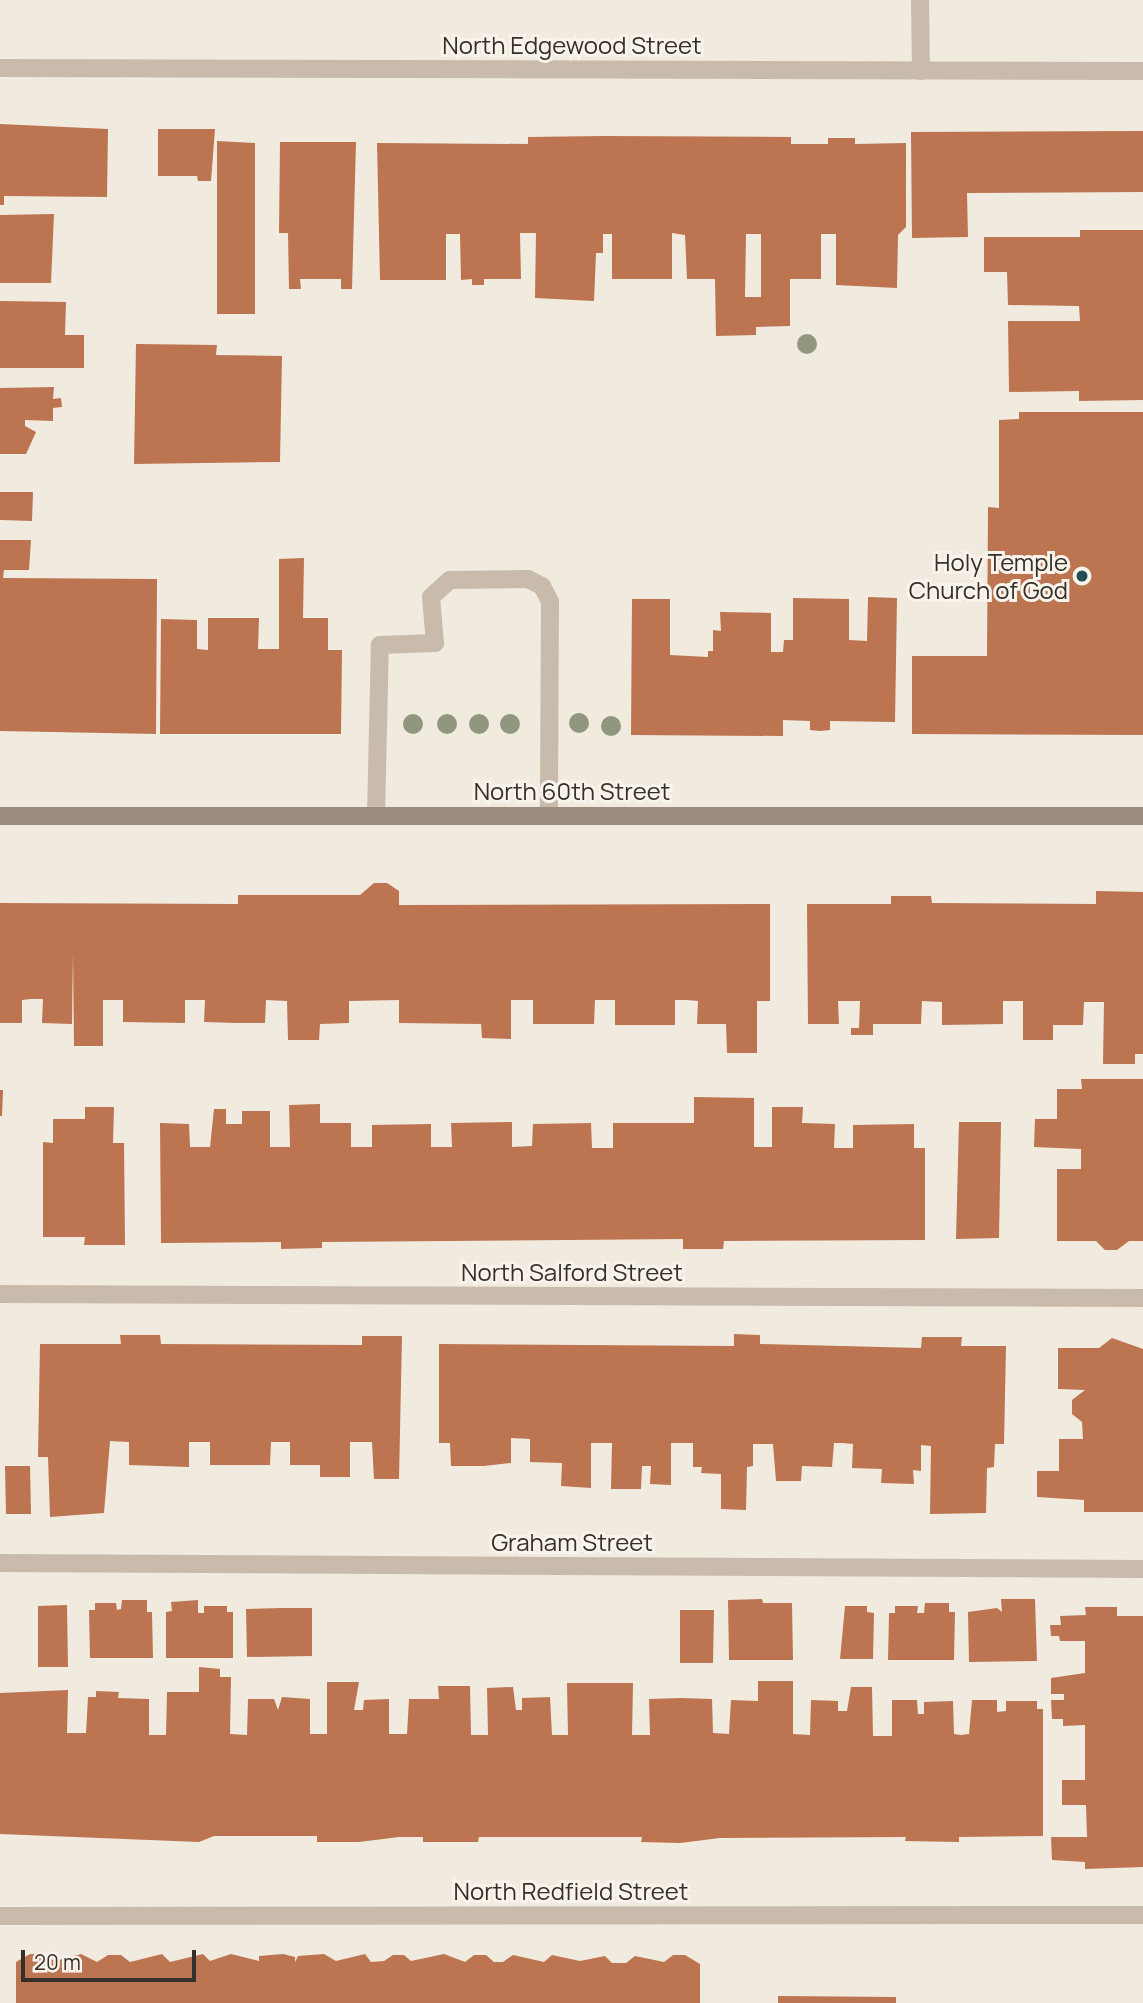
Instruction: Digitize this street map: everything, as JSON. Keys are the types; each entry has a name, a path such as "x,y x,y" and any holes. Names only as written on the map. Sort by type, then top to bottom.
{"street":[{"path":"920,0 920,71"},
{"name":"North Edgewood Street","path":"0,68 1143,71"},
{"path":"376,816 380,645 435,643 431,597 450,580 515,579 528,579 542,586 550,602 549,816"},
{"name":"North 60th Street","path":"0,816 1143,816"},
{"name":"North Salford Street","path":"0,1294 1143,1298"},
{"name":"Graham Street","path":"0,1563 1143,1569"},
{"name":"North Redfield Street","path":"0,1916 1143,1915"}],"building":[{"path":"0,124 108,129 107,197 4,196 4,205 0,205"},
{"path":"158,129 215,129 211,181 198,181 197,176 158,176"},
{"path":"1143,131 1143,192 967,193 968,237 912,238 911,132"},
{"path":"528,137 791,137 791,144 828,144 828,138 855,138 855,144 906,143 906,227 898,235 897,288 836,285 836,234 821,234 821,279 790,279 790,326 756,327 756,335 716,336 715,279 687,279 685,235 672,233 672,279 612,279 612,234 603,234 603,253 596,253 594,301 535,298 536,233 520,233 521,279 484,279 484,285 472,285 472,279 461,280 460,234 446,234 446,280 380,280 377,143 528,144","holes":["746,234 761,234 761,297 745,297"]},
{"path":"217,141 255,143 255,314 217,314"},
{"path":"280,142 356,142 352,289 341,289 341,279 300,279 301,289 289,289 288,233 279,233"},
{"path":"54,214 51,283 0,283 0,215"},
{"path":"1080,230 1143,230 1143,400 1079,401 1079,391 1009,392 1008,321 1080,321 1079,306 1008,305 1007,272 984,272 984,237 1080,237"},
{"path":"0,301 66,302 65,335 84,335 84,368 0,368"},
{"path":"136,344 217,345 216,355 282,356 280,462 134,464"},
{"path":"54,387 53,399 61,398 62,407 53,408 53,421 25,420 25,426 36,432 26,454 0,454 0,388"},
{"path":"1019,412 1143,412 1143,735 912,734 912,656 987,656 988,507 999,508 999,420 1019,419"},
{"path":"0,492 33,492 32,521 0,520"},
{"path":"0,540 31,540 29,570 4,570 3,578 157,579 156,734 0,731"},
{"path":"304,558 303,618 328,618 328,650 342,650 341,734 160,734 161,619 197,620 197,649 208,650 208,618 259,618 258,649 279,649 279,559"},
{"path":"868,597 897,598 895,722 830,721 830,730 820,731 810,730 810,721 783,720 783,736 631,735 632,599 670,599 670,655 708,657 708,651 713,651 713,630 721,631 720,612 771,613 771,652 783,652 784,640 793,640 793,598 849,599 849,640 867,641"},
{"path":"374,883 387,883 399,891 399,905 770,904 770,1001 757,1001 757,1053 727,1053 726,1024 697,1024 698,1001 687,1000 675,1000 675,1025 615,1025 615,1000 595,1000 594,1024 533,1024 533,1000 511,1000 511,1039 482,1038 481,1024 399,1023 399,1000 349,1001 349,1023 320,1024 319,1040 288,1040 287,1001 266,1000 265,1023 237,1023 204,1022 205,1000 185,1000 185,1023 123,1022 123,1000 103,1000 103,1046 74,1046 73,952 72,1024 42,1023 43,999 22,1000 22,1023 0,1023 0,903 238,904 238,895 360,895"},
{"path":"1096,891 1143,892 1143,1054 1135,1054 1135,1064 1103,1064 1104,1002 1084,1002 1083,1025 1053,1025 1053,1040 1023,1040 1023,1001 1003,1001 1003,1024 942,1025 942,1002 922,1001 921,1024 873,1024 873,1035 851,1035 851,1028 859,1028 860,1001 838,1001 839,1024 808,1024 807,904 891,904 891,896 931,896 932,903 1096,904"},
{"path":"1081,1079 1143,1079 1143,1241 1129,1241 1117,1250 1105,1250 1096,1241 1057,1241 1057,1169 1081,1169 1081,1149 1034,1147 1035,1119 1057,1119 1057,1089 1082,1089"},
{"path":"0,1090 3,1090 2,1116 0,1116"},
{"path":"694,1097 754,1098 754,1147 772,1147 772,1107 803,1107 802,1123 835,1124 834,1148 853,1148 853,1125 914,1124 914,1148 925,1148 925,1240 724,1241 723,1249 683,1249 683,1239 322,1242 322,1248 281,1249 281,1242 161,1243 160,1123 189,1124 190,1147 210,1147 214,1109 226,1109 226,1124 242,1124 242,1111 270,1111 270,1147 290,1147 289,1105 320,1104 320,1123 351,1123 351,1147 372,1147 372,1125 431,1124 431,1147 452,1147 451,1123 512,1122 512,1147 532,1146 533,1124 591,1123 592,1148 613,1148 613,1123 694,1123"},
{"path":"85,1107 114,1107 113,1143 124,1143 125,1245 84,1245 85,1237 43,1237 43,1142 53,1143 53,1119 85,1119"},
{"path":"959,1122 1001,1122 999,1238 956,1239"},
{"path":"734,1334 760,1335 760,1344 921,1348 922,1337 962,1337 961,1346 1006,1346 1004,1444 995,1444 994,1467 987,1468 986,1513 930,1514 931,1446 921,1445 921,1471 913,1470 914,1484 881,1483 882,1469 852,1468 853,1444 843,1443 834,1443 832,1467 802,1466 801,1481 776,1481 773,1444 753,1444 753,1466 747,1467 746,1510 721,1509 721,1474 701,1473 702,1467 693,1467 693,1443 671,1443 671,1485 650,1484 651,1466 642,1466 641,1489 611,1489 612,1443 591,1443 591,1488 561,1486 562,1463 530,1462 530,1439 511,1438 511,1463 484,1466 451,1466 450,1443 439,1443 439,1344 734,1346"},
{"path":"120,1335 160,1335 161,1344 362,1345 362,1336 402,1336 399,1479 374,1479 372,1442 350,1442 350,1477 320,1477 320,1465 290,1465 290,1442 271,1442 270,1465 210,1465 210,1442 189,1442 189,1467 129,1465 129,1442 110,1441 104,1513 50,1517 48,1457 38,1457 40,1344 121,1344"},
{"path":"1112,1338 1143,1349 1143,1512 1084,1512 1084,1500 1037,1497 1037,1471 1059,1471 1059,1439 1083,1439 1082,1422 1072,1414 1072,1400 1085,1390 1058,1389 1058,1348 1099,1348"},
{"path":"5,1466 30,1466 31,1514 6,1514"},
{"path":"762,1599 763,1603 792,1603 793,1660 729,1660 728,1600"},
{"path":"1001,1599 1035,1599 1037,1661 969,1662 968,1612 997,1608 1002,1612"},
{"path":"122,1600 147,1600 147,1612 152,1612 153,1658 90,1658 89,1610 95,1610 95,1603 116,1603 117,1610 121,1609"},
{"path":"198,1600 198,1613 204,1613 204,1606 227,1606 227,1612 233,1612 233,1658 166,1658 166,1612 172,1611 171,1602"},
{"path":"925,1603 949,1603 949,1612 955,1612 954,1660 888,1660 889,1613 895,1613 895,1606 918,1606 917,1613 924,1613"},
{"path":"67,1605 68,1667 38,1667 38,1606"},
{"path":"845,1606 867,1606 867,1612 874,1613 873,1659 840,1659"},
{"path":"1085,1607 1117,1607 1117,1616 1143,1616 1143,1867 1085,1869 1085,1862 1052,1860 1051,1837 1087,1837 1086,1805 1062,1805 1062,1780 1085,1780 1085,1725 1063,1726 1063,1719 1052,1719 1051,1700 1064,1700 1064,1694 1051,1694 1051,1678 1085,1673 1085,1641 1060,1641 1059,1636 1051,1636 1050,1625 1061,1625 1060,1616 1086,1615"},
{"path":"312,1608 312,1656 247,1657 246,1609"},
{"path":"680,1610 714,1610 713,1663 680,1663"},
{"path":"199,1667 220,1669 220,1677 231,1677 230,1734 247,1735 248,1699 274,1699 278,1710 282,1697 310,1699 310,1734 327,1734 327,1682 359,1682 354,1710 363,1710 364,1700 389,1699 389,1734 407,1734 409,1699 439,1699 438,1686 470,1686 471,1735 488,1735 487,1688 513,1687 516,1710 522,1710 522,1698 550,1697 552,1735 568,1735 567,1683 633,1683 632,1735 650,1735 649,1699 681,1698 712,1699 713,1733 729,1734 731,1700 758,1701 758,1681 793,1681 793,1734 810,1735 811,1700 838,1701 838,1711 847,1711 851,1687 872,1687 873,1736 892,1736 892,1700 917,1700 918,1714 924,1714 924,1702 953,1701 954,1734 961,1735 969,1734 972,1700 997,1700 997,1712 1006,1711 1006,1701 1037,1701 1037,1709 1043,1709 1043,1836 959,1837 959,1842 905,1841 906,1837 720,1838 680,1843 641,1842 642,1837 479,1837 478,1842 423,1842 423,1837 399,1837 359,1842 317,1842 317,1836 214,1836 199,1842 0,1834 0,1693 68,1690 67,1733 86,1733 88,1697 96,1697 96,1691 119,1692 118,1698 149,1699 149,1735 166,1735 167,1692 199,1692"},
{"path":"30,1954 42,1954 55,1961 81,1954 97,1962 108,1955 121,1955 130,1962 162,1954 170,1962 203,1954 210,1961 231,1954 259,1961 259,1956 283,1954 295,1957 295,1962 298,1956 324,1954 336,1961 365,1954 371,1962 384,1961 393,1955 404,1955 411,1961 444,1954 465,1962 474,1955 486,1955 494,1962 503,1962 513,1955 544,1962 552,1955 580,1961 605,1956 612,1963 626,1963 635,1956 664,1962 673,1955 685,1955 700,1964 700,2003 16,2003 16,1962"},
{"path":"778,1996 896,1997 896,2003 778,2003"}],"place":[{"name":"Holy Temple Church of God","path":"1082,576"}]}
